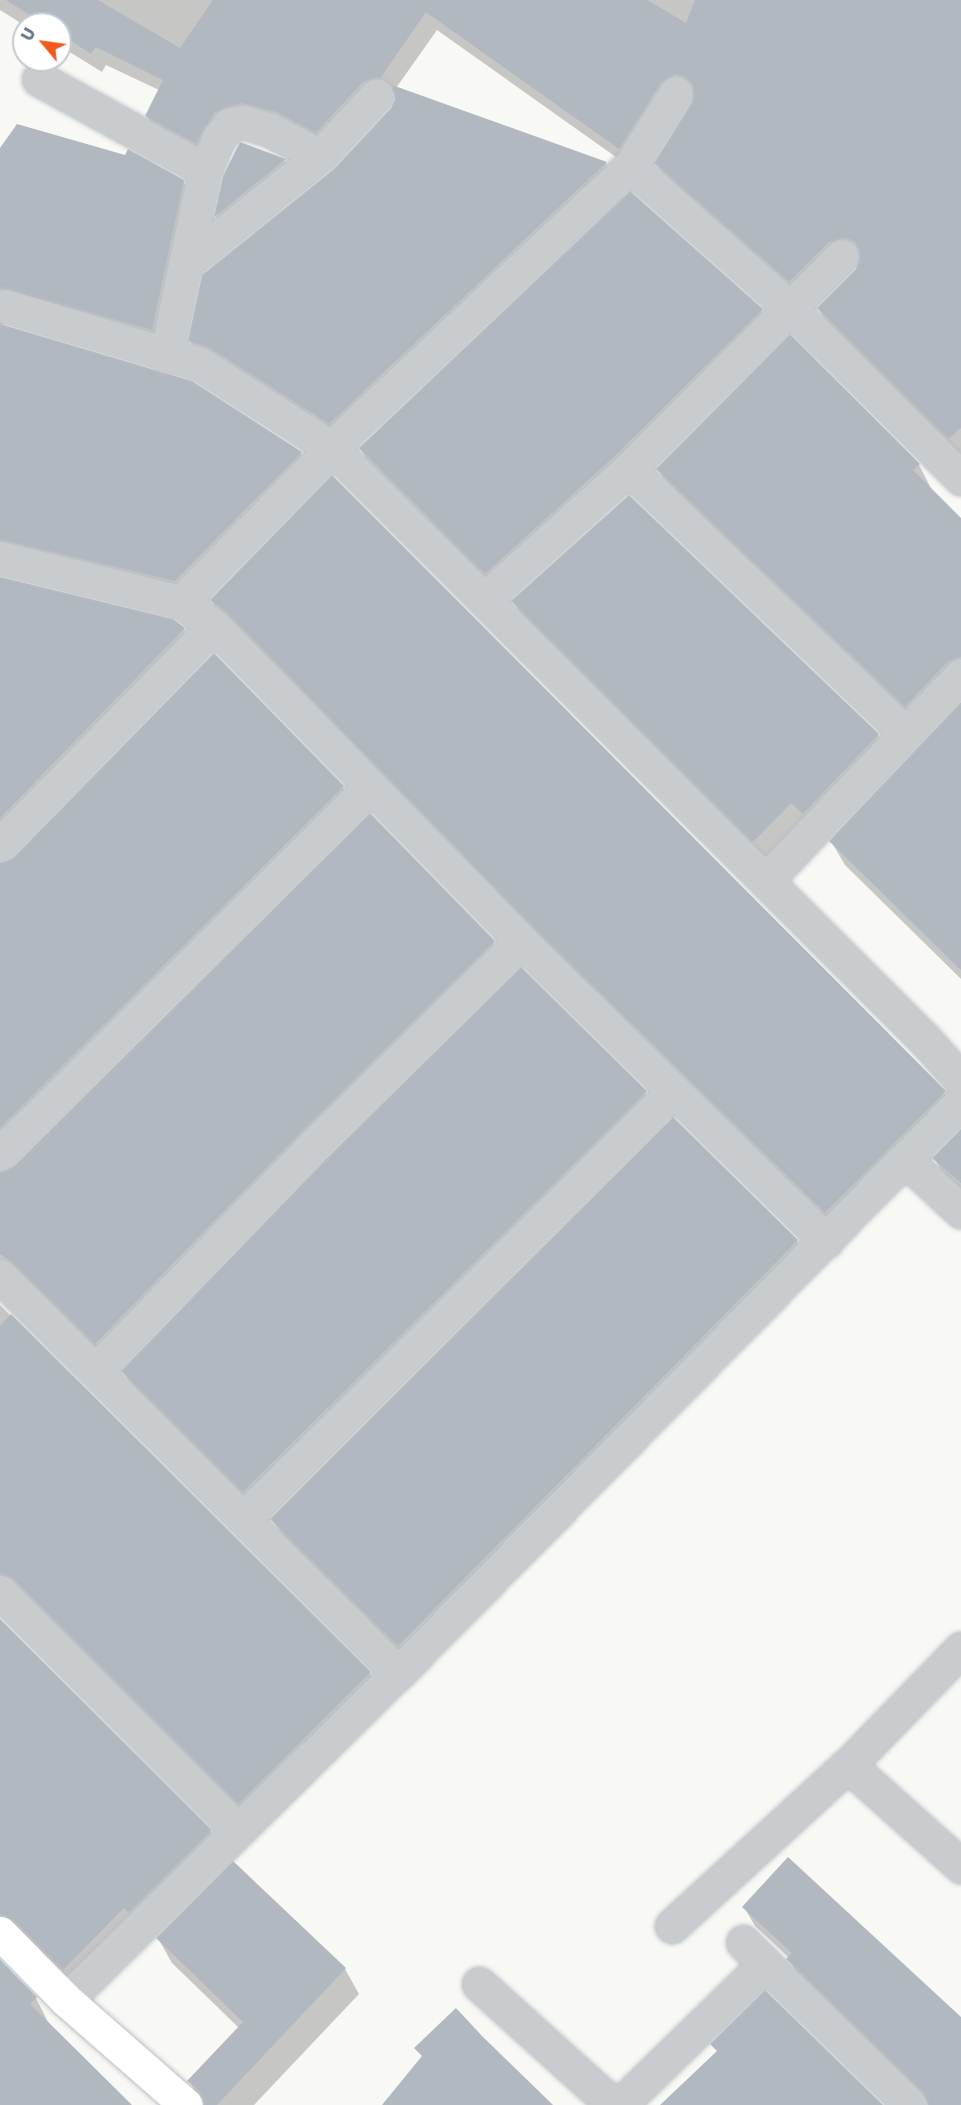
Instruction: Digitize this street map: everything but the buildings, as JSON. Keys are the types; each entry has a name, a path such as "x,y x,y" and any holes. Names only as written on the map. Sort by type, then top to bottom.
{"street":[{"path":"39,80 205,170"},
{"path":"181,602 333,448 630,166 676,93"},
{"path":"188,262 320,156 378,95"},
{"path":"166,356 188,262 205,170 218,139 230,124 244,122 270,130 320,156"},
{"path":"630,166 791,309 955,462"},
{"path":"485,599 629,469 842,256"},
{"path":"5,306 166,356 187,359 219,373 333,448 766,880 961,1080"},
{"path":"629,469 905,733"},
{"path":"0,558 181,602 214,626 521,941 826,1241"},
{"path":"0,845 214,626"},
{"path":"766,880 961,675"},
{"path":"0,1154 370,787"},
{"path":"96,1370 313,1146 521,941"},
{"path":"245,1517 673,1091"},
{"path":"66,2000 398,1673 907,1161 961,1102"},
{"path":"907,1161 961,1211"},
{"path":"4,1290 96,1370 398,1673"},
{"path":"0,1592 237,1830"},
{"path":"672,1926 848,1765 961,1649"},
{"path":"848,1765 961,1866"},
{"path":"0,1933 66,2000 186,2105"},
{"path":"620,2105 754,1953 910,2105"},
{"path":"479,1984 613,2105"}]}
